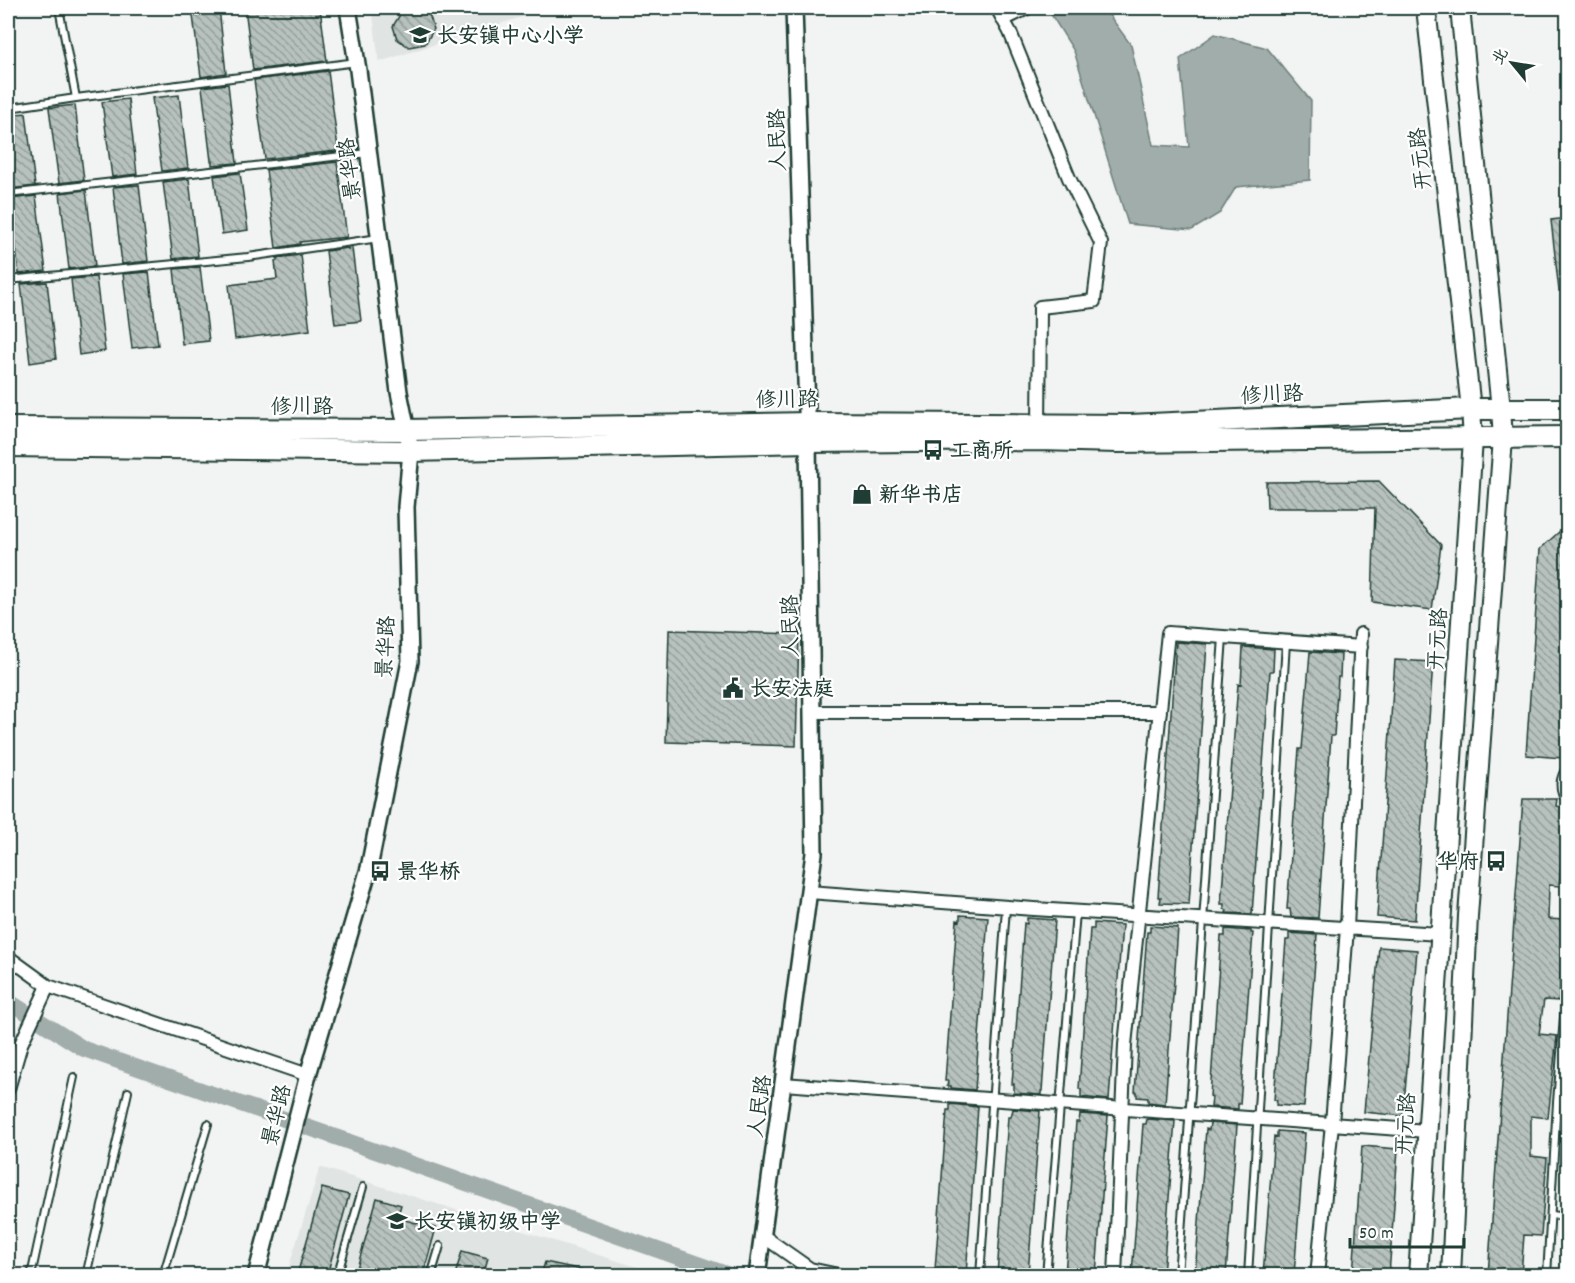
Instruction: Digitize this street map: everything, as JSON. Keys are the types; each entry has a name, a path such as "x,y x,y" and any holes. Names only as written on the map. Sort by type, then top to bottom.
{"main road":[{"name":"开元路","path":"1418,1275 1473,439 1426,8"},
{"path":"1451,1275 1469,905 1503,438 1460,8"},
{"name":"修川路","path":"8,428 1039,432 1130,425 1471,409 1568,409"},
{"name":"修川路","path":"8,446 411,451 808,432"},
{"name":"修川路","path":"1039,432 1118,442 1568,437"}],"street":[{"name":"景华路","path":"255,1275 308,1076 369,868 410,661 406,507 411,451 399,392 357,62 348,8"},
{"name":"人民路","path":"757,1275 814,853 808,432 794,8"},
{"path":"996,8 1010,32 1069,178 1101,243 1094,301 1040,307 1039,432"},
{"path":"1003,20 1028,8"},
{"path":"1115,1275 1125,1045 1168,633 1286,642 1361,640 1347,928 1332,1124 1317,1275"},
{"path":"812,712 1160,712"},
{"path":"809,891 1077,912 1440,933"},
{"path":"8,957 48,986 308,1076"},
{"path":"8,1089 24,1036 48,986"},
{"path":"783,1084 1427,1131"},
{"path":"762,1241 810,1269 843,1275"}],"lane":[{"path":"59,8 76,98"},
{"path":"9,108 357,62"},
{"path":"8,194 368,153"},
{"path":"8,280 248,257 379,238"},
{"path":"1178,1275 1223,637"},
{"path":"1248,1275 1286,642"},
{"path":"1568,766 1563,771 1560,789 1568,803"},
{"path":"980,1275 1006,907"},
{"path":"1046,1275 1077,912"},
{"path":"1547,1275 1557,1102 1568,969"},
{"path":"31,1275 74,1077"},
{"path":"86,1275 128,1092"},
{"path":"163,1275 208,1124"},
{"path":"337,1275 363,1187"},
{"path":"1551,1215 1568,1217"},
{"path":"431,1275 440,1246"}],"shaded area":[{"name":"长安镇中心小学","path":"372,8 550,8 379,62"},
{"path":"1047,8 1104,8 1131,45 1153,145 1189,147 1180,59 1215,34 1267,48 1311,101 1310,180 1236,187 1220,213 1192,230 1128,224 1074,51"},
{"name":"长安镇初级中学","path":"320,1167 662,1275 286,1276"}],"building":[{"path":"192,8 219,8 226,73 201,77"},
{"path":"245,8 320,8 327,61 253,70"},
{"path":"404,8 416,8 429,14 434,29 425,44 409,47 397,39 393,26"},
{"path":"328,71 338,148 336,151 265,159 254,80"},
{"path":"228,84 237,163 212,165 202,87"},
{"path":"179,95 188,168 162,171 152,98"},
{"path":"128,99 137,174 112,177 102,102"},
{"path":"75,105 84,180 59,183 49,108"},
{"path":"26,113 35,186 9,189 8,115"},
{"path":"337,162 347,237 300,242 300,244 276,248 266,170"},
{"path":"240,173 248,230 222,234 214,176"},
{"path":"189,179 198,256 173,259 163,182"},
{"path":"139,185 148,261 122,264 113,187"},
{"path":"86,190 95,266 69,269 60,193"},
{"path":"36,196 46,271 19,274 10,199"},
{"path":"1568,218 1568,291 1559,291 1551,220"},
{"path":"352,248 361,321 335,324 326,251"},
{"path":"301,255 310,330 235,339 229,285 277,279 275,261 277,258"},
{"path":"200,267 209,341 182,344 174,269"},
{"path":"149,272 158,345 132,348 123,274"},
{"path":"96,277 105,351 79,355 71,279"},
{"path":"47,282 56,359 30,363 21,284"},
{"path":"1379,481 1441,545 1432,610 1372,602 1375,508 1267,508 1266,482"},
{"path":"1568,524 1568,749 1564,749 1562,758 1526,755 1540,549"},
{"name":"长安法庭","path":"669,630 799,634 796,746 666,742"},
{"path":"1176,642 1207,644 1189,904 1160,903 1161,897 1158,897"},
{"path":"1243,647 1274,649 1273,671 1270,671 1252,914 1226,913 1224,904 1221,904 1238,684 1241,685"},
{"path":"1310,652 1341,654 1334,736 1331,736 1318,918 1291,917 1290,909 1287,909 1299,749 1302,749"},
{"path":"1395,660 1433,662 1415,920 1377,917"},
{"path":"1523,799 1557,799 1556,806 1566,808 1559,886 1549,885 1548,919 1564,920 1559,1001 1544,1000 1539,1034 1557,1036 1548,1118 1531,1116 1531,1156 1547,1158 1541,1236 1524,1235 1521,1275 1488,1275"},
{"path":"960,915 988,917 975,1090 951,1088 947,1086 948,1081 945,1081 957,920 960,921"},
{"path":"1027,918 1055,920 1041,1095 1014,1093 1014,1084 1012,1084 1024,923 1027,924"},
{"path":"1094,923 1122,925 1109,1100 1081,1097 1081,1089 1079,1089 1090,929 1094,929"},
{"path":"1150,926 1178,928 1165,1104 1148,1102 1148,1098 1137,1097 1137,1092 1135,1092 1147,932 1150,932"},
{"path":"1225,929 1253,933 1238,1109 1211,1107 1212,1097 1210,1096 1221,936 1225,936"},
{"path":"1289,933 1317,935 1304,1107 1276,1105 1277,1100 1274,1100 1286,940 1289,940"},
{"path":"1379,947 1417,950 1403,1116 1364,1112"},
{"path":"950,1104 978,1107 966,1275 938,1275 938,1270 935,1270 947,1110 950,1110"},
{"path":"1013,1109 1040,1111 1028,1275 997,1275 1008,1117 1011,1117"},
{"path":"1080,1114 1108,1116 1096,1275 1065,1275 1076,1122 1079,1122"},
{"path":"1147,1119 1175,1121 1163,1275 1132,1275 1143,1124 1146,1124"},
{"path":"1210,1123 1237,1125 1226,1275 1195,1275 1206,1129 1209,1130"},
{"path":"1277,1131 1305,1133 1294,1275 1263,1275 1274,1136 1277,1137"},
{"path":"1362,1146 1398,1149 1389,1275 1353,1275"},
{"path":"322,1188 349,1195 327,1275 297,1275"},
{"path":"377,1198 401,1205 397,1218 436,1228 425,1268 418,1266 415,1275 355,1275"},
{"path":"462,1251 488,1258 483,1275 455,1275"},
{"path":"545,1262 583,1270 582,1275 541,1275"}],"waterway":[{"path":"8,1001 84,1049 732,1276"}],"place":[{"name":"长安镇中心小学","path":"420,35"},
{"name":"工商所","path":"933,450"},
{"name":"新华书店","path":"862,494"},
{"name":"长安法庭","path":"733,688"},
{"name":"华府","path":"1496,861"},
{"name":"景华桥","path":"380,871"},
{"name":"长安镇初级中学","path":"397,1221"}]}
